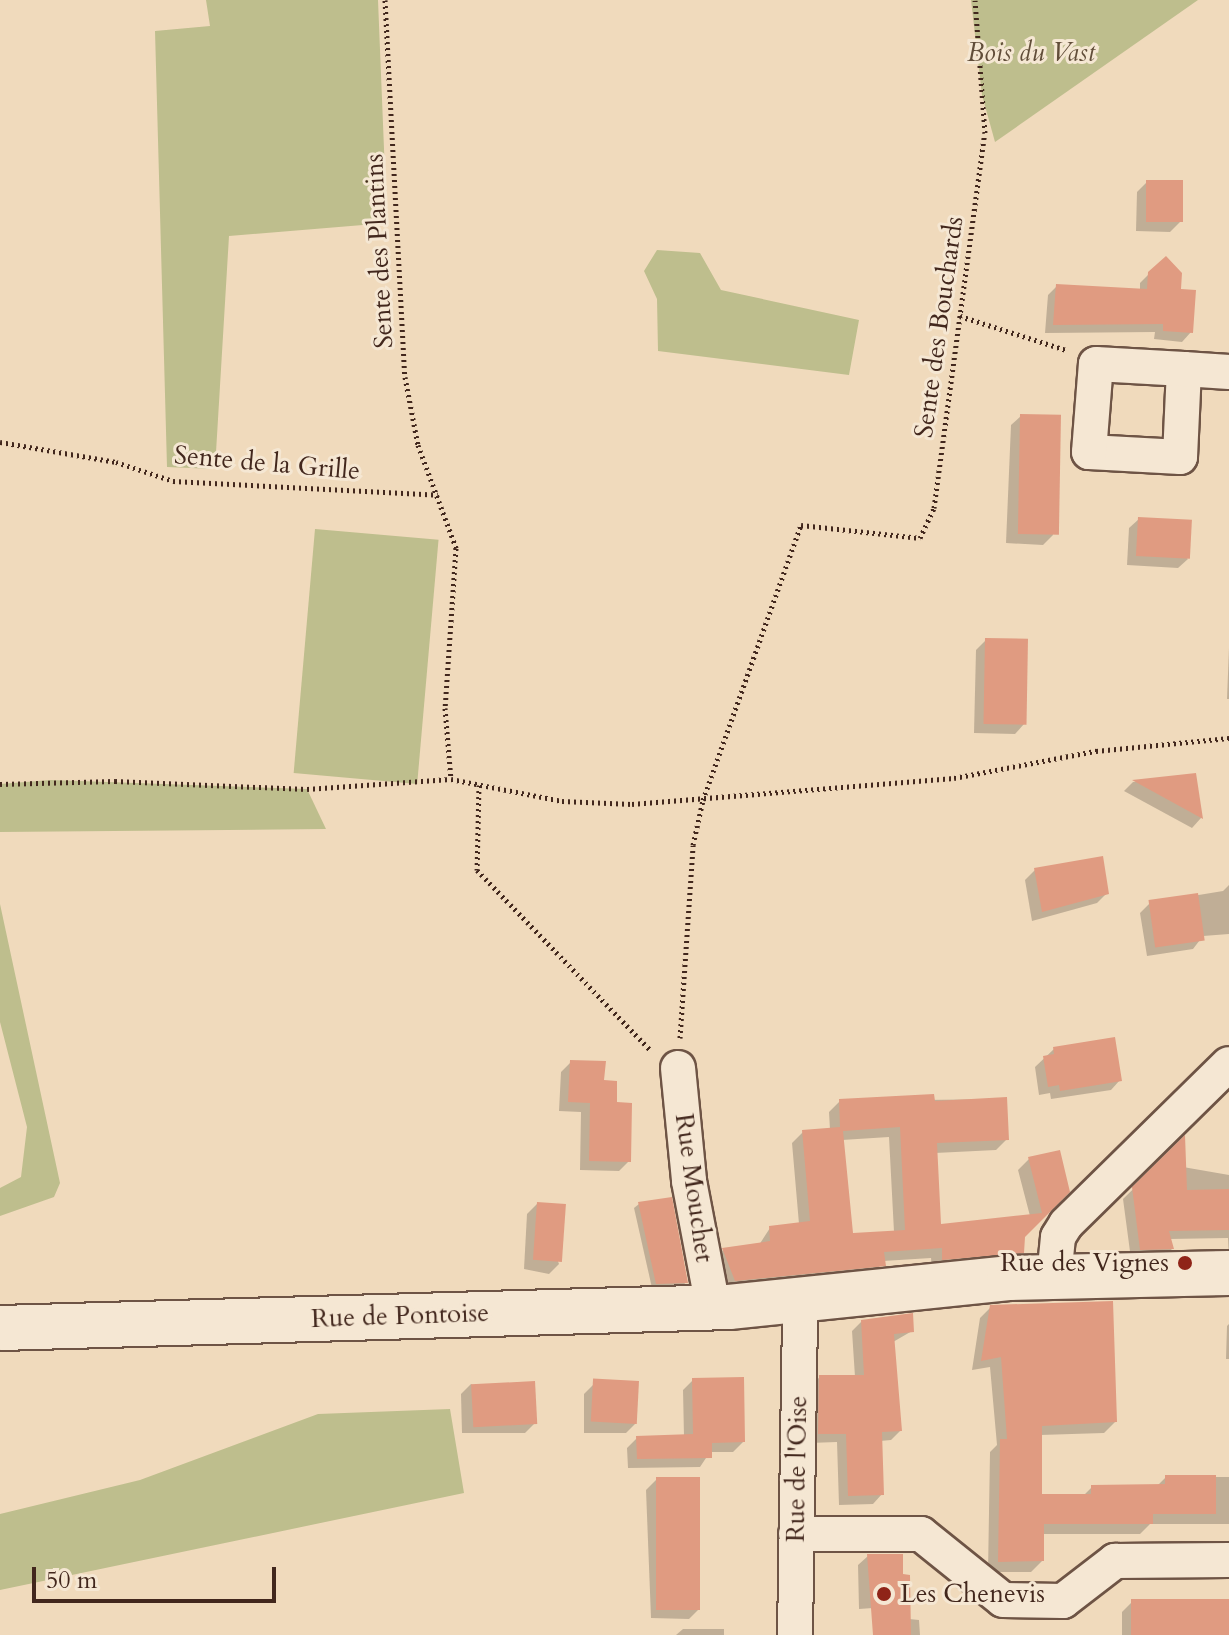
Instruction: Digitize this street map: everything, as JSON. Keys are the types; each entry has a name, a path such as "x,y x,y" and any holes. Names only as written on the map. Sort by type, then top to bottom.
{"main road":[{"name":"Rue de Pontoise","path":"0,1328 713,1307 800,1303 942,1285 1229,1273"}],"street":[{"path":"1184,369 1180,457 1089,452 1096,364 1184,369 1229,372"},
{"path":"1054,1278 1058,1237 1066,1224 1229,1064"},
{"name":"Rue Mouchet","path":"678,1068 689,1181 713,1307"},
{"name":"Rue de l'Oise","path":"795,1635 800,1303"},
{"path":"796,1534 921,1534 1003,1600 1063,1601 1115,1561 1229,1560"}],"path":[{"name":"Sente des Plantins","path":"385,0 405,377 418,445 456,548 445,708 451,779"},
{"name":"Sente des Bouchards","path":"703,800 801,525 920,538 934,508 985,133 975,0"},
{"path":"960,316 1096,364"},
{"name":"Sente de la Grille","path":"0,442 116,462 173,481 438,495"},
{"path":"0,784 99,781 307,789 451,779 598,804 703,800 954,778 1096,751 1229,738"},
{"path":"479,785 477,870 649,1049 678,1068 693,845 703,800"}],"green space":[{"path":"206,0 378,0 387,223 229,236 215,469 167,467 155,31 210,26"},
{"name":"Bois du Vast","path":"971,0 1198,0 995,142 982,95"},
{"path":"657,250 700,253 721,290 859,320 849,375 658,351 657,299 644,271"},
{"path":"315,529 439,540 417,784 294,773"},
{"path":"51,780 307,789 326,829 0,832 0,784"},
{"path":"0,904 60,1183 54,1197 0,1216 0,1188 21,1177 27,1127 0,1022"},
{"path":"450,1409 464,1493 0,1590 0,1514 140,1480 318,1414"}],"building":[{"path":"1146,180 1183,180 1183,222 1146,222"},
{"path":"1166,256 1182,273 1181,289 1196,290 1193,333 1163,331 1163,324 1053,325 1056,284 1147,289 1148,272"},
{"path":"1020,414 1061,415 1059,535 1018,534"},
{"path":"1138,517 1192,520 1190,559 1136,556"},
{"path":"985,638 1028,639 1026,725 983,724"},
{"path":"1196,773 1203,819 1132,780"},
{"path":"1103,856 1109,894 1042,912 1034,868"},
{"path":"1198,893 1205,941 1155,947 1148,900"},
{"path":"1115,1037 1122,1081 1060,1091 1059,1085 1048,1087 1043,1056 1054,1054 1053,1047"},
{"path":"570,1060 606,1061 604,1080 617,1081 617,1102 632,1103 631,1162 589,1161 590,1103 568,1102"},
{"path":"934,1094 935,1101 1007,1097 1009,1140 937,1143 941,1224 1042,1213 1028,1157 1060,1150 1070,1192 1025,1237 1024,1253 942,1260 942,1248 884,1252 886,1266 735,1281 722,1248 770,1241 769,1226 810,1221 802,1130 840,1127 839,1099","holes":["900,1127 905,1230 853,1233 843,1131"]},
{"path":"1185,1135 1187,1190 1229,1189 1229,1230 1169,1231 1174,1249 1140,1250 1132,1187"},
{"path":"672,1197 688,1283 656,1284 638,1202"},
{"path":"537,1202 566,1204 562,1262 533,1260"},
{"path":"1113,1301 1117,1422 1042,1426 1042,1494 1091,1494 1091,1485 1165,1484 1165,1475 1216,1475 1216,1514 1153,1514 1153,1524 1044,1524 1044,1561 998,1562 1000,1439 1007,1439 1001,1357 981,1361 990,1305"},
{"path":"913,1313 914,1332 894,1334 902,1431 882,1432 884,1495 848,1496 846,1434 818,1434 819,1375 864,1375 861,1320"},
{"path":"744,1377 745,1442 712,1443 712,1458 637,1459 636,1436 693,1434 692,1378"},
{"path":"593,1379 639,1381 637,1424 591,1422"},
{"path":"535,1381 537,1424 473,1427 471,1384"},
{"path":"656,1477 700,1477 700,1610 656,1610"},
{"path":"867,1554 903,1554 903,1574 910,1575 911,1635 873,1635"},
{"path":"1131,1599 1229,1599 1229,1635 1131,1635"}],"place":[{"name":"Rue des Vignes","path":"1185,1263"},
{"name":"Les Chenevis","path":"884,1594"}]}
